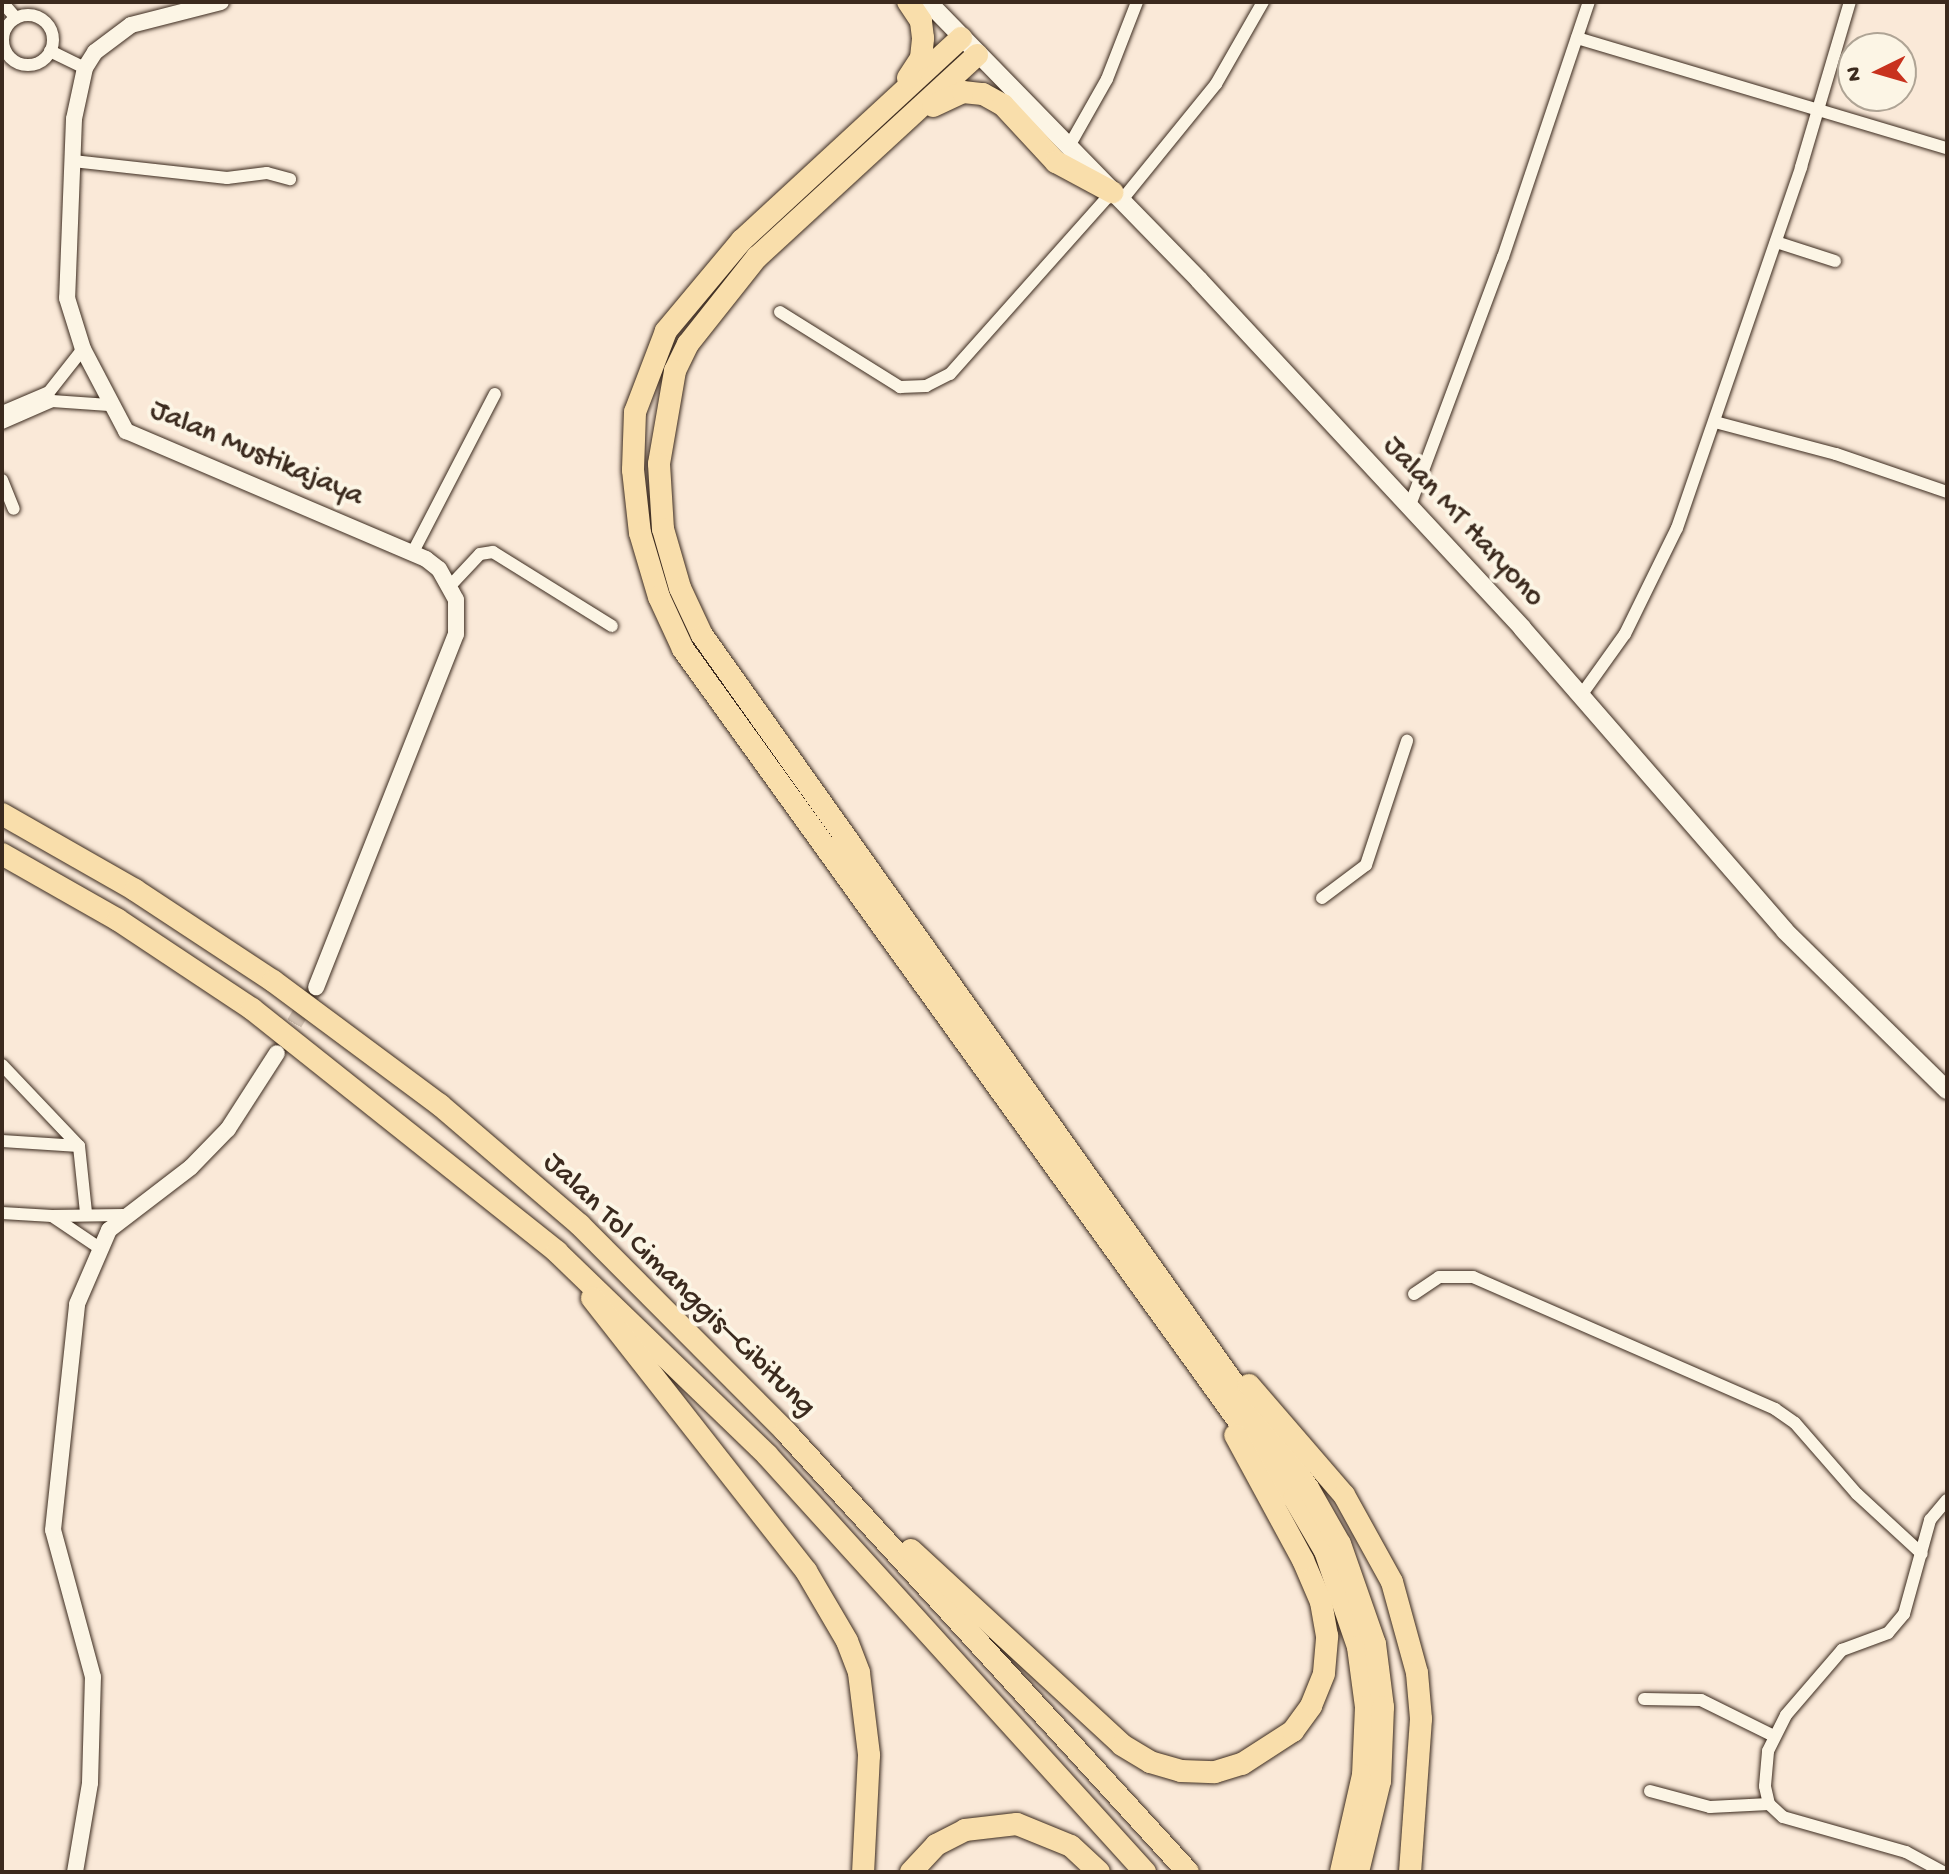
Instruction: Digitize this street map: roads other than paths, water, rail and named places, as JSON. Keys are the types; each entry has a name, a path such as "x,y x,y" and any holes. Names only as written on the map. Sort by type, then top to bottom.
{"highway":[{"path":"892,103 921,58 921,21 908,2"},
{"path":"961,38 742,240 666,331 635,412 633,470 640,533 659,597 683,649 1294,1498 1325,1551 1344,1597 1366,1707 1363,1775 1341,1872"},
{"path":"977,55 757,257 688,344 675,371 659,464 663,529 680,588 702,635 1308,1488 1360,1589 1375,1644 1383,1707 1380,1781 1358,1872"},
{"path":"911,118 963,92 983,94 1003,105 1056,162 1116,196"},
{"name":"Jalan Tol Cimanggis–Cibitung","path":"2,814 135,890 273,981 440,1105 580,1225 785,1431 1188,1872"},
{"name":"Jalan Tol Cimanggis–Cibitung","path":"2,854 118,920 252,1009 557,1252 767,1455 1145,1872"},
{"path":"557,1252 806,1571 847,1641 859,1673 869,1755 863,1872"},
{"path":"1174,1300 1344,1495 1392,1582 1417,1673 1421,1719 1410,1872"},
{"path":"785,1431 1122,1745 1150,1762 1181,1771 1215,1772 1267,1751 1293,1731 1324,1673 1327,1636 1321,1602 1303,1560 1202,1370"},
{"path":"911,1872 936,1845 965,1830 1017,1824 1071,1846 1099,1872"}],"main road":[{"name":"Jalan MT Haryono","path":"928,2 1116,196 1582,694 1785,931 1944,1079"}],"street":[{"path":"2,2 16,18"},
{"path":"50,51 85,68 95,52 131,25 221,2"},
{"path":"1068,148 1111,70 1137,2"},
{"path":"780,312 900,387 926,386 960,364 1216,84 1263,2"},
{"path":"1409,508 1589,2"},
{"path":"1582,694 1625,634 1656,577 1715,422 1776,242 1850,2"},
{"path":"31,15 45,22 52,36 50,51 36,63 18,62 5,49 4,29 16,18 31,15"},
{"path":"1577,38 1819,107 1947,148"},
{"name":"Jalan Mustikajaya","path":"85,68 78,90 67,298 83,349 109,405 133,436 413,552 439,569 450,586"},
{"path":"1918,140 1947,140"},
{"path":"73,161 227,178 267,173 290,179"},
{"path":"1776,242 1835,261"},
{"path":"2,412 49,392 83,349"},
{"path":"413,552 495,394"},
{"path":"2,423 52,401 109,405"},
{"path":"1715,422 1836,454 1947,492"},
{"path":"2,480 14,509"},
{"path":"316,987 456,634 450,586 480,554 493,552 612,626"},
{"path":"1322,898 1366,865 1407,741"},
{"path":"75,1872 90,1783 93,1677 53,1530 77,1304 98,1247 124,1215 179,1176 228,1129 277,1053"},
{"path":"2,1065 79,1146 86,1213"},
{"path":"2,1141 79,1146"},
{"path":"2,1213 124,1215"},
{"path":"52,1216 98,1247"},
{"path":"1414,1294 1439,1277 1473,1277 1775,1409 1795,1423 1857,1494 1922,1554"},
{"path":"1944,1872 1906,1852 1783,1817 1769,1804 1765,1768 1774,1736 1842,1650 1896,1626 1922,1554 1930,1520 1947,1500"},
{"path":"1644,1699 1701,1700 1774,1736"},
{"path":"1650,1791 1710,1807 1769,1804"}],"tunnel":[{"path":"282,1044 316,987"}]}
